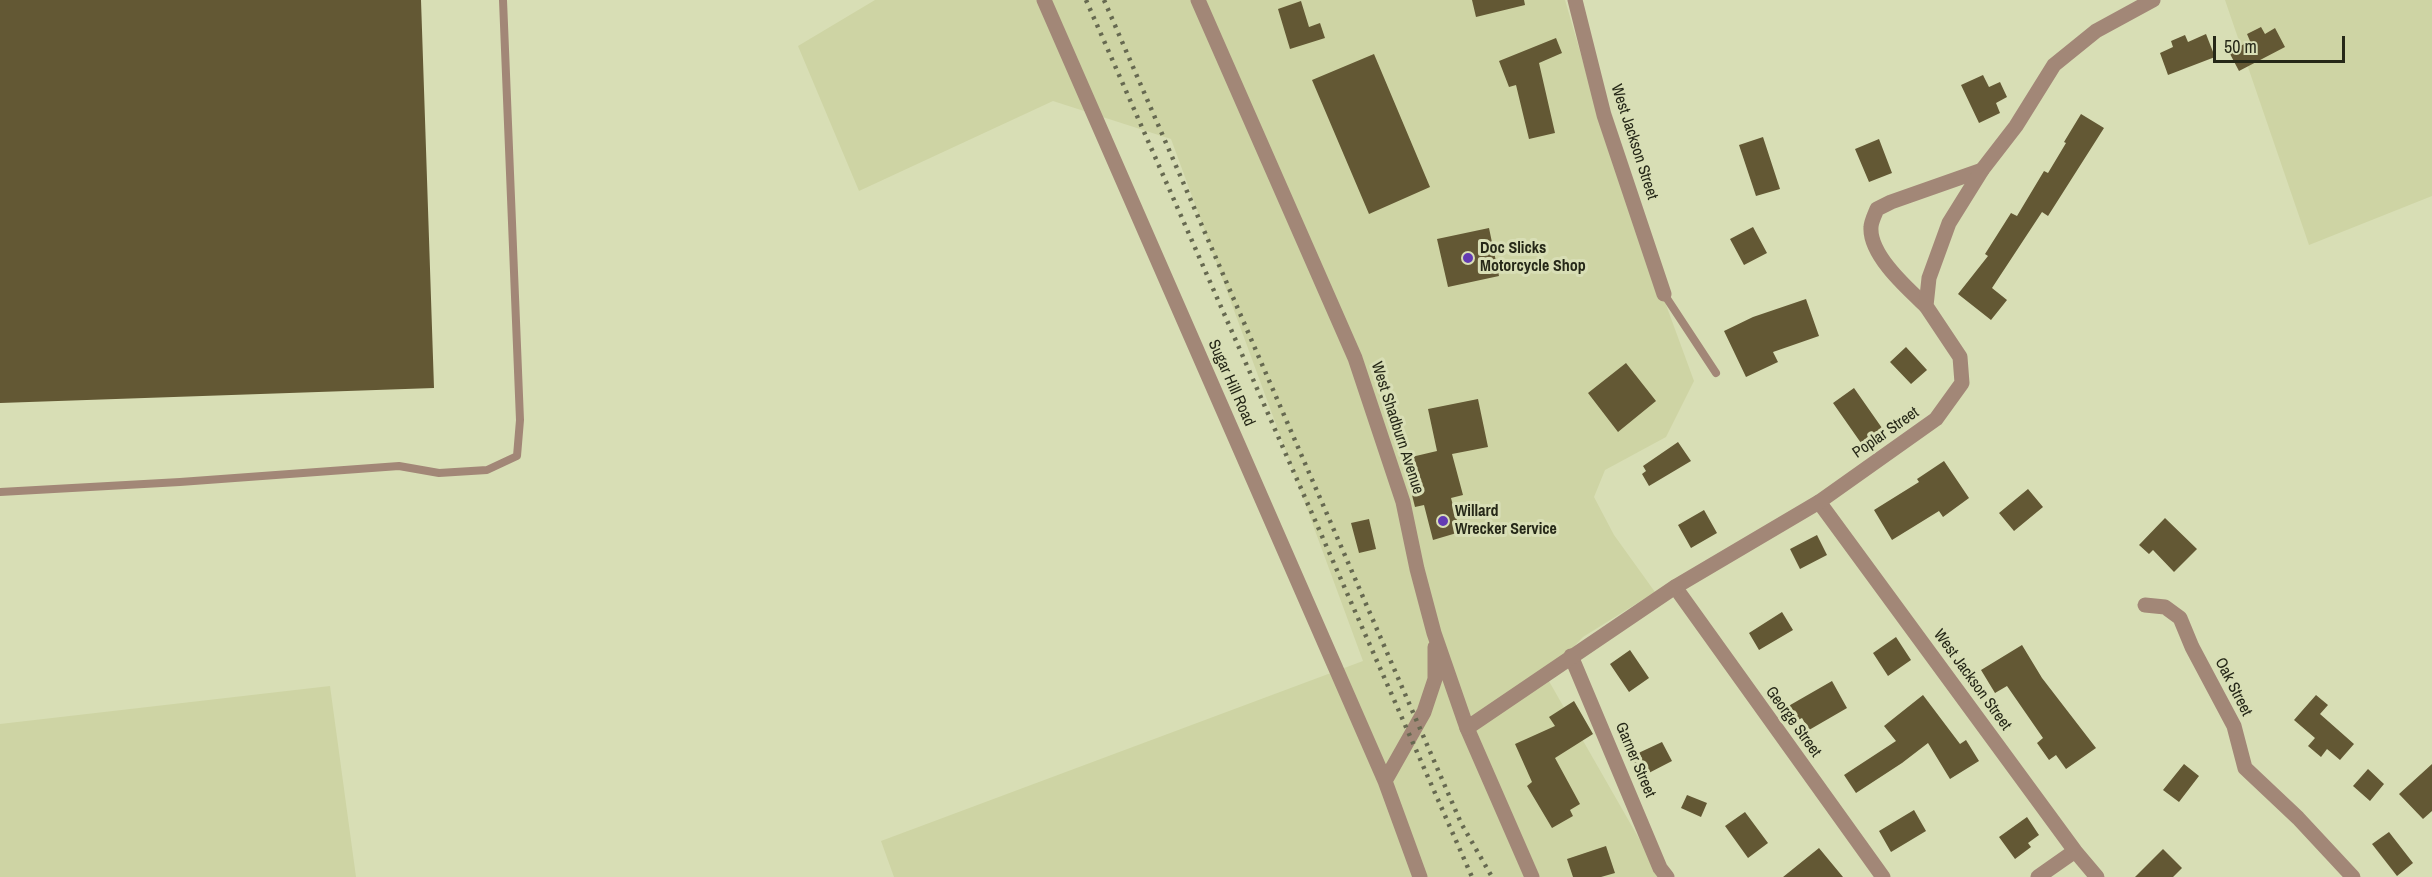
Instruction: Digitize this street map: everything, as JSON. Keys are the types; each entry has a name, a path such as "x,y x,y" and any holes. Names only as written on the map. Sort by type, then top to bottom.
{"street":[{"name":"Sugar Hill Road","path":"1044,0 1385,781 1420,877"},
{"name":"West Shadburn Avenue","path":"1198,0 1355,358 1403,502 1417,569 1434,633 1467,728 1532,877"},
{"name":"West Jackson Street","path":"1575,0 1604,115 1664,294"},
{"path":"1926,306 1929,278 1949,223 1982,170 2016,126 2054,65 2096,32 2153,0"},
{"name":"Poplar Street","path":"1467,728 1675,587 1820,502 1936,419 1962,383 1960,357 1926,306 1899,280 1877,252 1870,227 1877,209 1982,170"},
{"name":"West Jackson Street","path":"1820,502 2075,851 2097,877"},
{"name":"George Street","path":"1675,587 1883,877"},
{"name":"Oak Street","path":"2145,605 2165,607 2180,618 2192,647 2234,726 2245,768 2298,818 2353,877"},
{"path":"1385,781 1424,712 1435,679 1434,633"},
{"name":"Garner Street","path":"1571,656 1660,868 1667,877"},
{"path":"2038,877 2075,851"}],"lane":[{"path":"0,492 399,466 439,473 487,470 518,456 520,420 503,0"},
{"path":"1664,294 1716,373"}],"shaded area":[{"path":"875,0 1565,0 1607,144 1694,381 1666,437 1605,470 1594,497 1614,535 1655,592 1583,637 1546,676 1661,877 894,877 881,841 1363,661 1171,139 1053,101 859,191 798,46"},
{"path":"2225,0 2432,0 2432,196 2309,245"},
{"path":"330,686 356,877 0,877 0,724"}],"building":[{"path":"0,0 421,0 434,388 0,403"},
{"path":"1472,0 1524,0 1525,5 1476,17"},
{"path":"1301,1 1309,27 1320,23 1325,38 1290,49 1278,9"},
{"path":"2261,27 2265,34 2275,28 2285,47 2239,71 2229,52 2250,41 2247,34"},
{"path":"2206,34 2215,57 2168,75 2160,53 2173,47 2171,41 2185,35 2188,42"},
{"path":"1556,38 1562,53 1539,63 1555,133 1529,139 1516,85 1509,87 1499,61"},
{"path":"1374,54 1430,187 1369,214 1312,80"},
{"path":"1983,75 1989,87 2000,82 2007,97 1996,103 2000,113 1979,123 1961,85"},
{"path":"2081,114 2104,128 2048,216 2042,212 1992,288 2007,300 1991,320 1958,294 1988,256 1985,254 2011,213 2017,216 2044,171 2048,173"},
{"path":"1763,137 1780,189 1756,196 1739,145"},
{"path":"1879,139 1892,173 1869,182 1855,149"},
{"path":"1753,227 1767,253 1744,265 1730,239"},
{"name":"Doc Slicks Motorcycle Shop","path":"1489,228 1499,276 1448,287 1437,239"},
{"path":"1806,299 1819,336 1773,352 1778,362 1746,377 1724,331 1753,317"},
{"path":"1906,347 1927,370 1911,384 1890,362"},
{"path":"1626,363 1656,401 1618,432 1588,393"},
{"path":"1854,388 1882,428 1861,443 1833,403"},
{"path":"1478,399 1488,447 1452,454 1463,495 1451,498 1460,532 1433,540 1424,505 1415,507 1403,459 1437,451 1428,409"},
{"path":"1678,442 1691,461 1649,486 1642,474 1646,471 1643,466"},
{"path":"1944,461 1969,498 1943,517 1939,511 1892,540 1874,510 1919,482 1917,479"},
{"path":"2028,489 2043,507 2014,531 1999,513"},
{"path":"1704,510 1717,533 1691,548 1678,525"},
{"path":"2165,518 2197,549 2174,572 2153,550 2149,554 2139,545"},
{"path":"1369,519 1376,549 1359,553 1351,523"},
{"path":"1817,535 1827,555 1800,569 1790,549"},
{"path":"1782,612 1793,630 1759,650 1749,633"},
{"path":"1896,637 1911,660 1888,676 1873,653"},
{"path":"2022,645 2042,678 2096,748 2066,769 2056,755 2049,760 2037,743 2043,738 2007,686 1995,693 1981,670"},
{"path":"1630,650 1649,678 1629,692 1610,664"},
{"path":"1832,681 1847,708 1809,730 1802,718 1794,722 1785,708"},
{"path":"1923,695 1960,744 1966,740 1979,761 1950,779 1928,743 1856,793 1844,775 1896,741 1884,726"},
{"path":"2316,695 2328,705 2320,714 2354,744 2340,760 2327,749 2321,757 2308,746 2315,738 2294,720"},
{"path":"1574,701 1593,734 1555,758 1580,804 1570,810 1573,816 1552,828 1527,786 1532,782 1515,744 1555,726 1549,717"},
{"path":"1662,742 1672,761 1641,777 1632,756"},
{"path":"2184,764 2199,776 2179,802 2163,790"},
{"path":"2432,764 2432,811 2423,819 2399,794"},
{"path":"2368,769 2384,784 2370,801 2353,786"},
{"path":"1687,795 1707,803 1701,817 1681,808"},
{"path":"1914,810 1926,831 1891,852 1879,831"},
{"path":"1745,812 1768,843 1748,858 1725,826"},
{"path":"2027,817 2039,835 2028,843 2031,847 2015,859 1999,837"},
{"path":"2389,832 2413,863 2397,876 2372,844"},
{"path":"1606,846 1615,873 1601,877 1573,877 1567,859"},
{"path":"1819,848 1843,877 1783,877"},
{"path":"2163,849 2182,868 2173,877 2135,877"}],"railway":[{"path":"1086,0 1472,877"},
{"path":"1104,0 1461,823 1492,877"}],"place":[{"name":"Doc Slicks Motorcycle Shop","path":"1468,258"},
{"name":"Willard Wrecker Service","path":"1443,521"}]}
